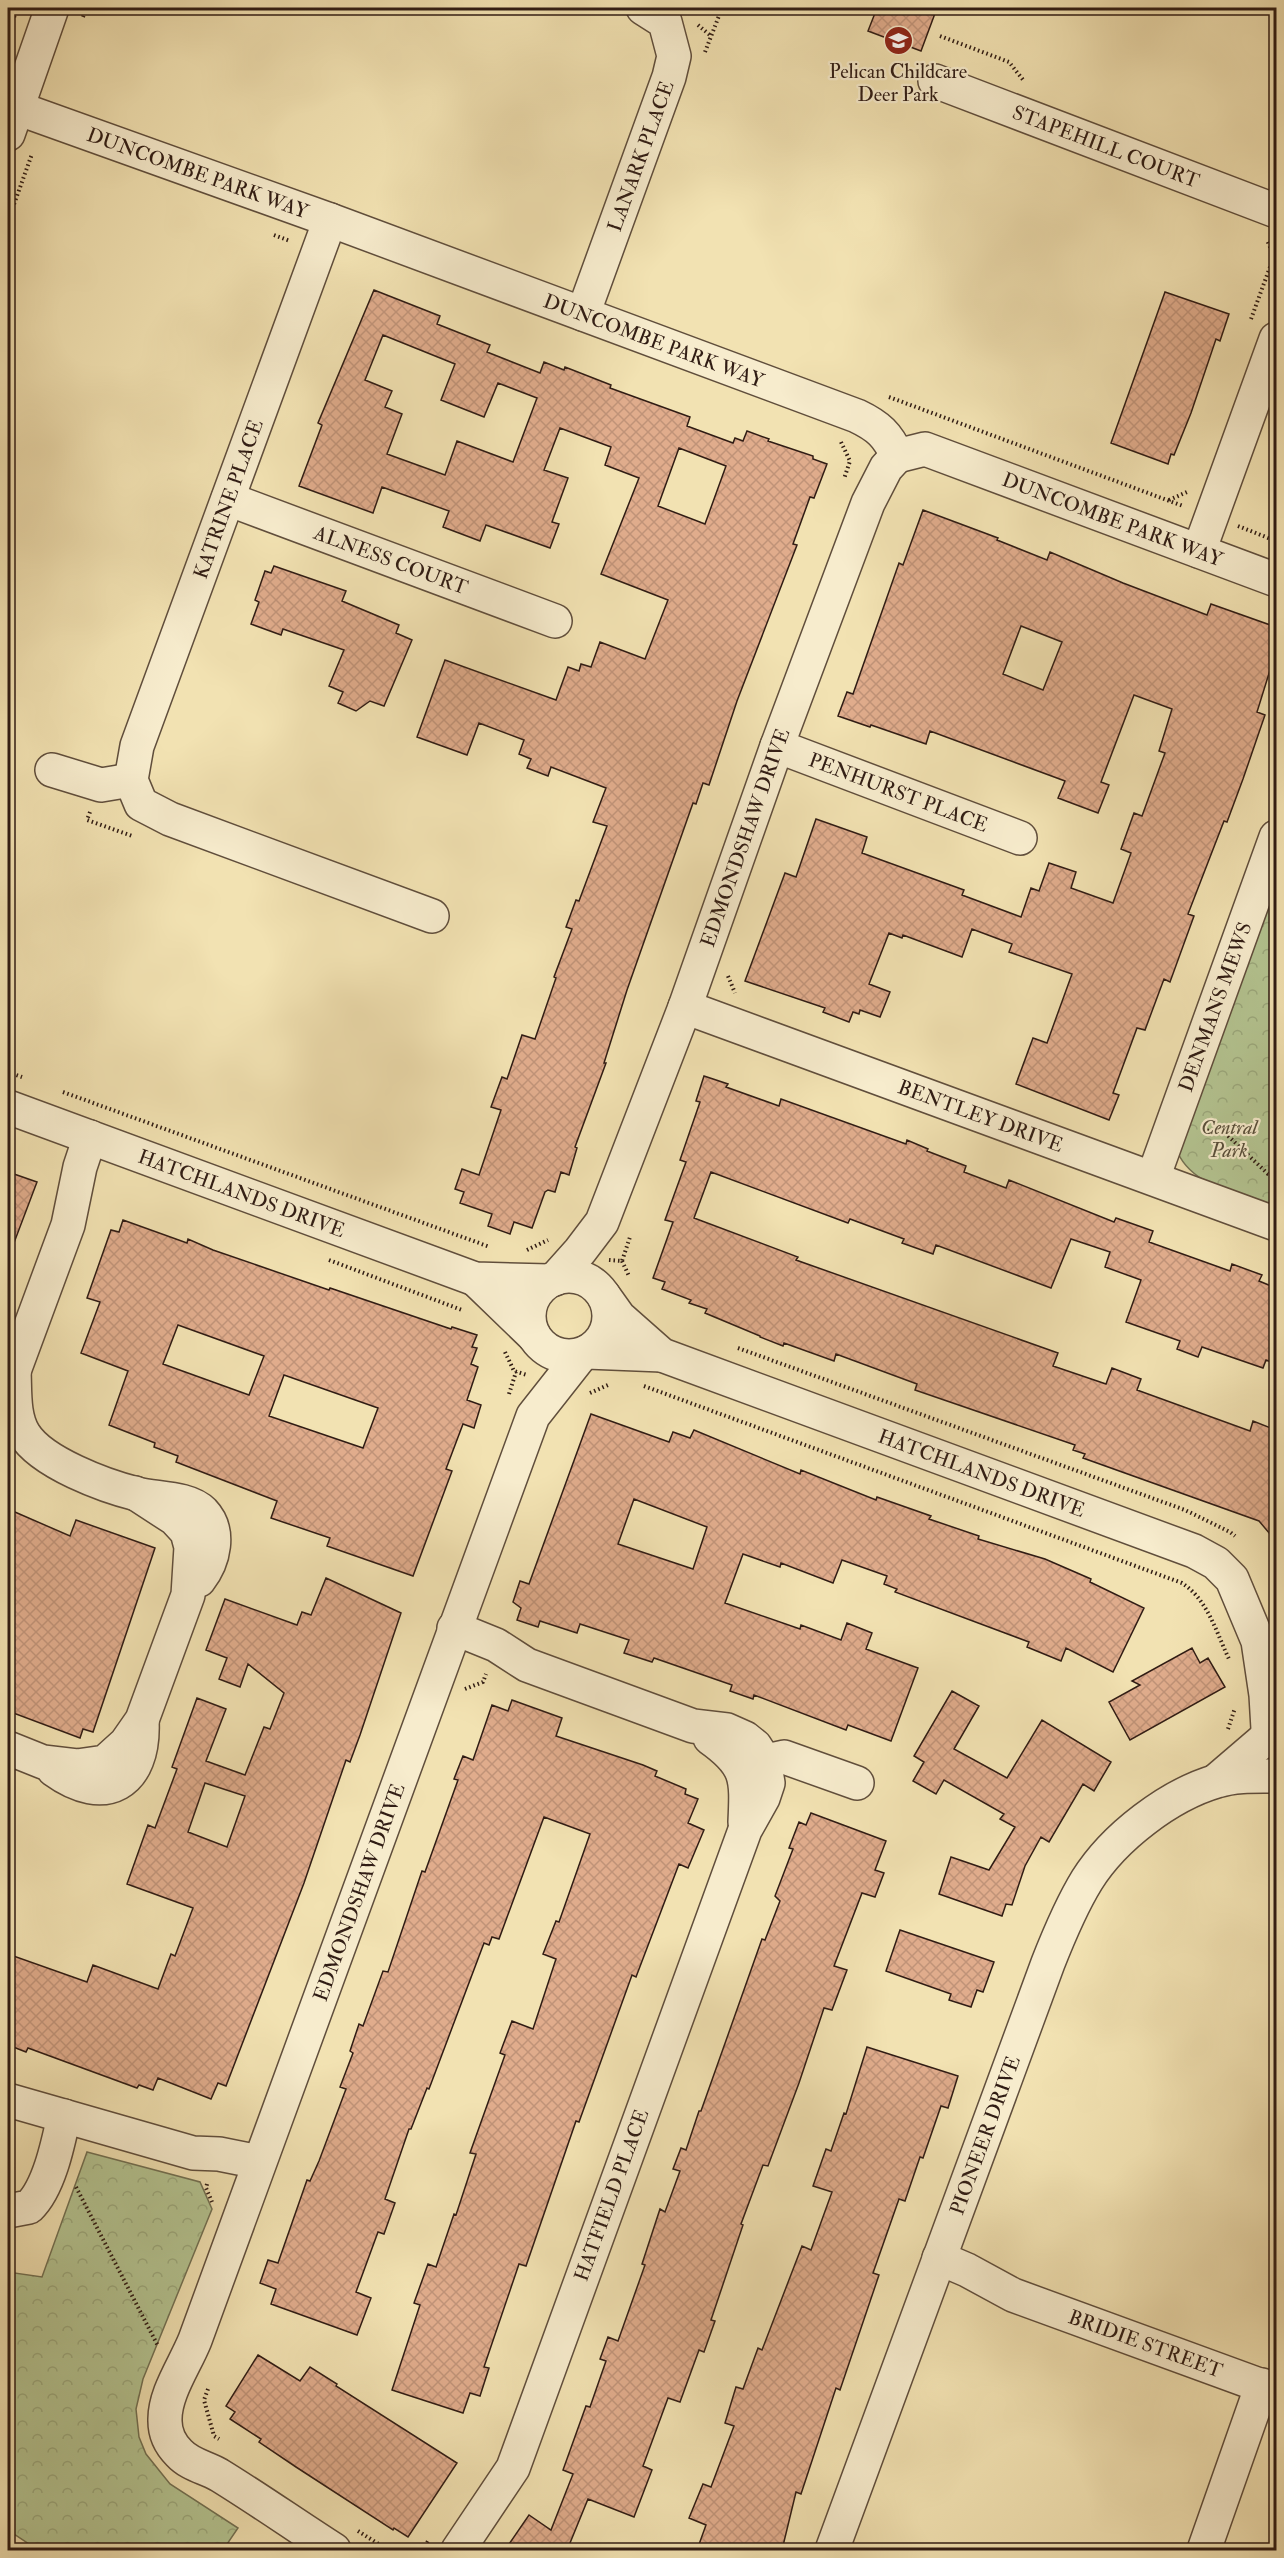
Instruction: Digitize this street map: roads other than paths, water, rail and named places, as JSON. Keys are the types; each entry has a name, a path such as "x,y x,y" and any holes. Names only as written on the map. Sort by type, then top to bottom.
{"street":[{"path":"20,130 52,8"},
{"name":"LANARK PLACE","path":"583,314 669,77 674,56 664,12"},
{"name":"STAPEHILL COURT","path":"935,81 1271,223"},
{"name":"DUNCOMBE PARK WAY","path":"20,130 330,220 857,416 877,426 890,439 897,456 925,449 1276,580"},
{"name":"KATRINE PLACE","path":"131,780 138,746 330,220"},
{"path":"1199,551 1263,331"},
{"name":"EDMONDSHAW DRIVE","path":"552,1280 580,1251 602,1222 685,1007 777,746 868,502 886,468 897,456"},
{"name":"ALNESS COURT","path":"228,499 555,621"},
{"name":"PENHURST PLACE","path":"777,746 1020,838"},
{"path":"52,770 101,785 131,780 141,804 170,819 432,916"},
{"name":"DENMANS MEWS","path":"1153,1178 1276,837"},
{"name":"BENTLEY DRIVE","path":"685,1007 1276,1224"},
{"name":"HATCHLANDS DRIVE","path":"8,1107 475,1279 552,1280"},
{"path":"8,1748 43,1761 77,1766 105,1762 126,1743 142,1720 188,1595 191,1547 187,1532 175,1519 135,1494 64,1467 37,1449 11,1447 17,1418 11,1376 68,1225 80,1167 99,1141"},
{"name":"EDMONDSHAW DRIVE","path":"602,1222 602,1294"},
{"path":"567,1276 580,1278 591,1283 602,1294 608,1308 609,1321 605,1334 597,1344 584,1353 558,1355 536,1339 529,1324 532,1299 539,1289 552,1280 567,1276"},
{"name":"HATCHLANDS DRIVE","path":"475,1279 536,1339"},
{"name":"HATCHLANDS DRIVE","path":"602,1294 619,1317 662,1354"},
{"name":"EDMONDSHAW DRIVE","path":"341,2538 176,2430 183,2402 185,2364 532,1416 536,1339"},
{"name":"EDMONDSHAW DRIVE","path":"532,1416 584,1353"},
{"name":"HATCHLANDS DRIVE","path":"584,1353 662,1354 1194,1551 1216,1563 1232,1579 1267,1652 1266,1695 1272,1737"},
{"path":"450,1638 496,1645 527,1665 693,1726 733,1756 752,1763 784,1757 796,1759 857,1783"},
{"path":"450,1638 490,1673 527,1665"},
{"name":"PIONEER DRIVE","path":"832,2550 1048,1963 1080,1892 1106,1855 1130,1831 1153,1813 1217,1780 1272,1737"},
{"name":"HATFIELD PLACE","path":"443,2546 513,2468 745,1830 746,1791 752,1763"},
{"name":"PIONEER DRIVE","path":"1217,1780 1276,1776"},
{"path":"8,2100 194,2153 219,2154 255,2172"},
{"path":"8,2211 29,2207 40,2193 58,2144 64,2116"},
{"name":"BRIDIE STREET","path":"936,2268 967,2270 1013,2295 1269,2388"},
{"path":"1204,2550 1269,2388"}],"place":[{"name":"Pelican Childcare Deer Park","path":"898,40"}],"park label":[{"name":"Central Park","path":"1229,1138"}]}
